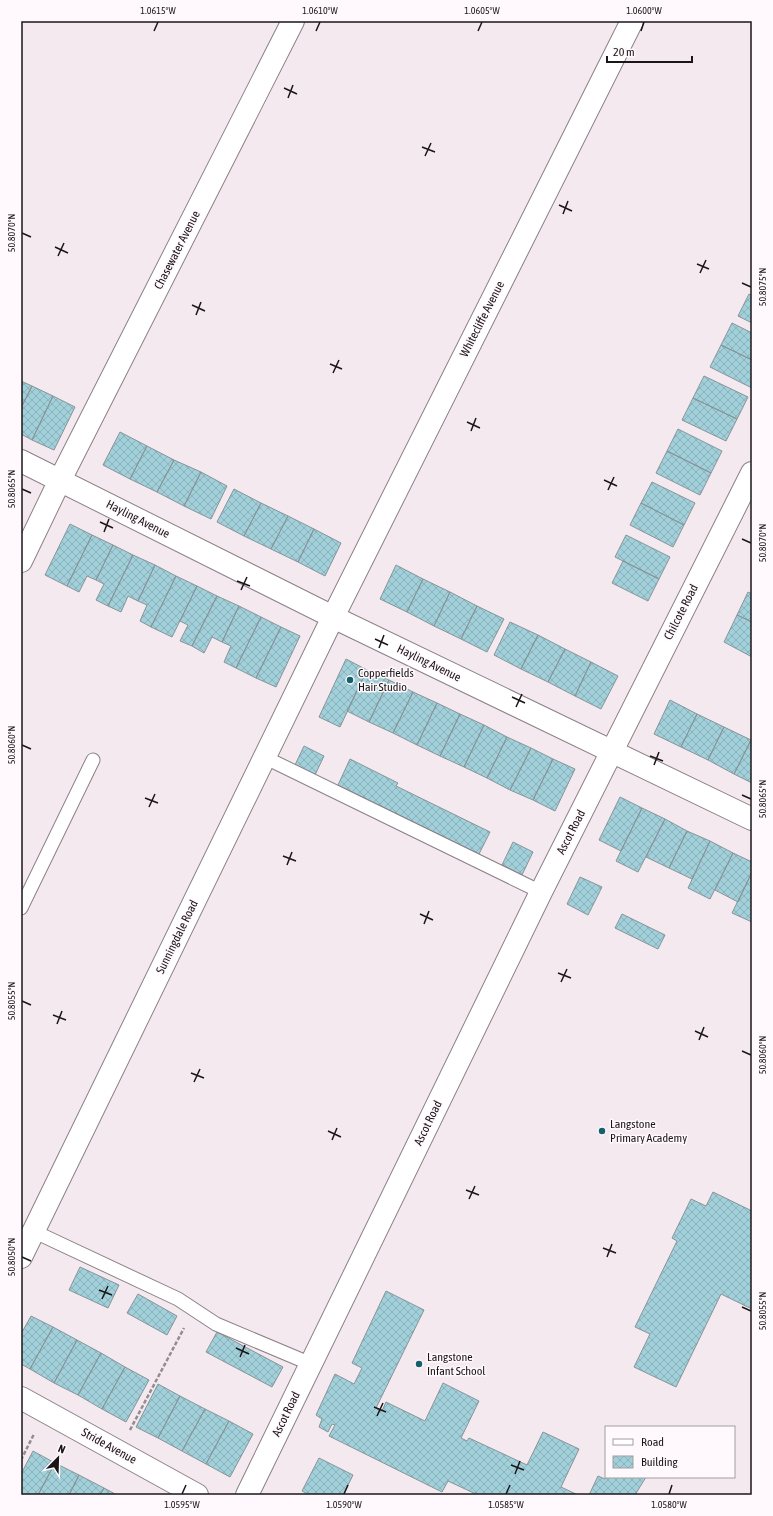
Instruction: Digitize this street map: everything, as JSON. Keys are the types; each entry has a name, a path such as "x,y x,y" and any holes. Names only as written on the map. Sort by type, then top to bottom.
{"street":[{"name":"Chasewater Avenue","path":"21,561 60,480 294,21"},
{"name":"Whitecliffe Avenue","path":"333,616 632,21"},
{"name":"Hayling Avenue","path":"21,461 333,616 752,819"},
{"name":"Chilcote Road","path":"611,752 752,472"},
{"name":"Sunningdale Road","path":"21,1257 333,616"},
{"name":"Ascot Road","path":"247,1495 541,892 611,752"},
{"name":"Stride Avenue","path":"21,1398 197,1495"}],"lane":[{"path":"264,757 541,892"},
{"path":"21,908 94,760"},
{"path":"33,1232 178,1299 216,1324 310,1364"}],"path":[{"path":"118,1451 194,1310"}],"building":[{"path":"749,294 752,296 752,323 738,316"},
{"path":"732,323 752,333 752,360 721,345"},
{"path":"721,345 752,360 752,388 710,367"},
{"path":"704,376 748,397 737,419 693,398"},
{"path":"21,381 32,386 21,408"},
{"path":"32,386 53,396 32,440 21,434 21,408"},
{"path":"53,396 75,407 54,450 32,440"},
{"path":"693,398 737,419 726,441 682,420"},
{"path":"678,429 722,451 711,473 667,451"},
{"path":"120,432 147,446 130,479 103,465"},
{"path":"147,446 174,460 157,492 130,479"},
{"path":"667,451 711,473 700,495 656,473"},
{"path":"174,460 201,472 184,506 157,492"},
{"path":"201,472 227,486 211,519 184,506"},
{"path":"652,482 695,503 684,525 641,503"},
{"path":"234,489 261,503 244,536 217,522"},
{"path":"261,503 288,516 271,549 244,536"},
{"path":"641,503 684,525 673,547 630,525"},
{"path":"288,516 314,529 298,562 271,549"},
{"path":"70,524 92,535 67,586 45,575"},
{"path":"314,529 341,543 325,576 298,562"},
{"path":"92,535 113,545 96,580 87,576 79,592 67,586"},
{"path":"626,535 670,557 659,579 615,557"},
{"path":"113,545 133,555 108,606 96,600 104,584 96,580"},
{"path":"133,555 155,565 138,601 128,596 121,612 108,606"},
{"path":"623,561 659,579 648,601 612,583"},
{"path":"155,565 176,576 151,627 140,621 147,605 138,601"},
{"path":"396,565 423,579 407,612 380,599"},
{"path":"176,576 197,586 172,637 151,627"},
{"path":"423,579 450,592 434,626 407,612"},
{"path":"197,586 217,596 192,646 180,641 188,625 180,621"},
{"path":"450,592 477,606 461,639 434,626"},
{"path":"748,592 752,594 752,622 737,615"},
{"path":"217,596 239,606 222,642 212,637 204,653 192,646"},
{"path":"239,606 261,617 236,668 224,662 231,646 222,642"},
{"path":"477,606 504,619 487,652 461,639"},
{"path":"737,615 752,622 752,657 724,642"},
{"path":"261,617 281,627 256,678 236,668"},
{"path":"510,622 538,635 521,669 494,655"},
{"path":"281,627 300,636 276,687 256,678"},
{"path":"538,635 565,649 548,682 521,669"},
{"path":"565,649 591,662 575,696 548,682"},
{"path":"346,659 367,670 340,727 319,717"},
{"path":"591,662 618,676 601,709 575,696"},
{"path":"367,670 389,680 369,722 347,711"},
{"path":"389,680 413,692 393,733 369,722"},
{"path":"413,692 437,703 417,745 393,733"},
{"path":"670,700 697,714 681,747 654,734"},
{"path":"437,703 460,714 440,756 417,745"},
{"path":"460,714 484,725 464,767 440,756"},
{"path":"697,714 724,727 708,760 681,747"},
{"path":"484,725 507,737 487,778 464,767"},
{"path":"724,727 751,740 734,774 708,760"},
{"path":"507,737 531,748 510,790 487,778"},
{"path":"751,740 752,741 752,783 734,774"},
{"path":"304,746 324,756 315,775 295,765"},
{"path":"531,748 553,759 533,800 510,790"},
{"path":"350,759 398,783 396,786 490,832 479,854 338,785"},
{"path":"553,759 575,769 555,811 533,800"},
{"path":"620,797 642,808 621,851 599,840"},
{"path":"642,808 665,819 638,872 616,861"},
{"path":"665,819 687,831 669,868 646,857"},
{"path":"687,831 710,841 692,879 669,868"},
{"path":"710,841 733,853 710,899 688,888"},
{"path":"513,842 533,852 522,875 502,865"},
{"path":"733,853 752,862 752,872 738,902 715,890"},
{"path":"752,872 752,922 732,913"},
{"path":"580,877 602,887 588,915 567,904"},
{"path":"622,914 665,935 658,949 615,928"},
{"path":"713,1192 752,1211 752,1309 721,1294 676,1387 634,1367 650,1334 635,1327 677,1241 672,1238 691,1199 706,1206"},
{"path":"80,1267 119,1285 108,1308 69,1290"},
{"path":"386,1291 424,1310 376,1408 382,1411 386,1402 425,1421 443,1383 479,1401 461,1438 467,1441 469,1438 527,1465 543,1432 579,1449 561,1487 578,1495 478,1495 448,1481 442,1492 329,1436 335,1425 332,1424 328,1432 319,1427 322,1419 316,1415 335,1374 354,1384 362,1368 352,1363"},
{"path":"138,1294 177,1316 167,1335 127,1313"},
{"path":"31,1316 53,1327 30,1369 21,1364 21,1334"},
{"path":"53,1327 77,1340 54,1383 30,1369"},
{"path":"217,1332 283,1367 272,1387 206,1352"},
{"path":"77,1340 101,1353 78,1395 54,1383"},
{"path":"101,1353 125,1367 102,1409 78,1395"},
{"path":"125,1367 149,1380 126,1422 102,1409"},
{"path":"158,1384 180,1396 158,1438 136,1427"},
{"path":"180,1396 205,1409 182,1451 158,1438"},
{"path":"205,1409 229,1421 206,1464 182,1451"},
{"path":"229,1421 253,1434 230,1477 206,1464"},
{"path":"33,1451 55,1463 38,1495 21,1495 21,1474"},
{"path":"319,1458 353,1475 343,1495 310,1495 302,1491"},
{"path":"55,1463 79,1475 69,1495 38,1495"},
{"path":"79,1475 104,1488 100,1495 69,1495"},
{"path":"598,1476 605,1479 645,1478 635,1495 589,1495"},
{"path":"104,1488 117,1495 100,1495"}],"place":[{"name":"Copperfields Hair Studio","path":"350,680"},
{"name":"Langstone Primary Academy","path":"602,1131"},
{"name":"Langstone Infant School","path":"419,1364"}]}
